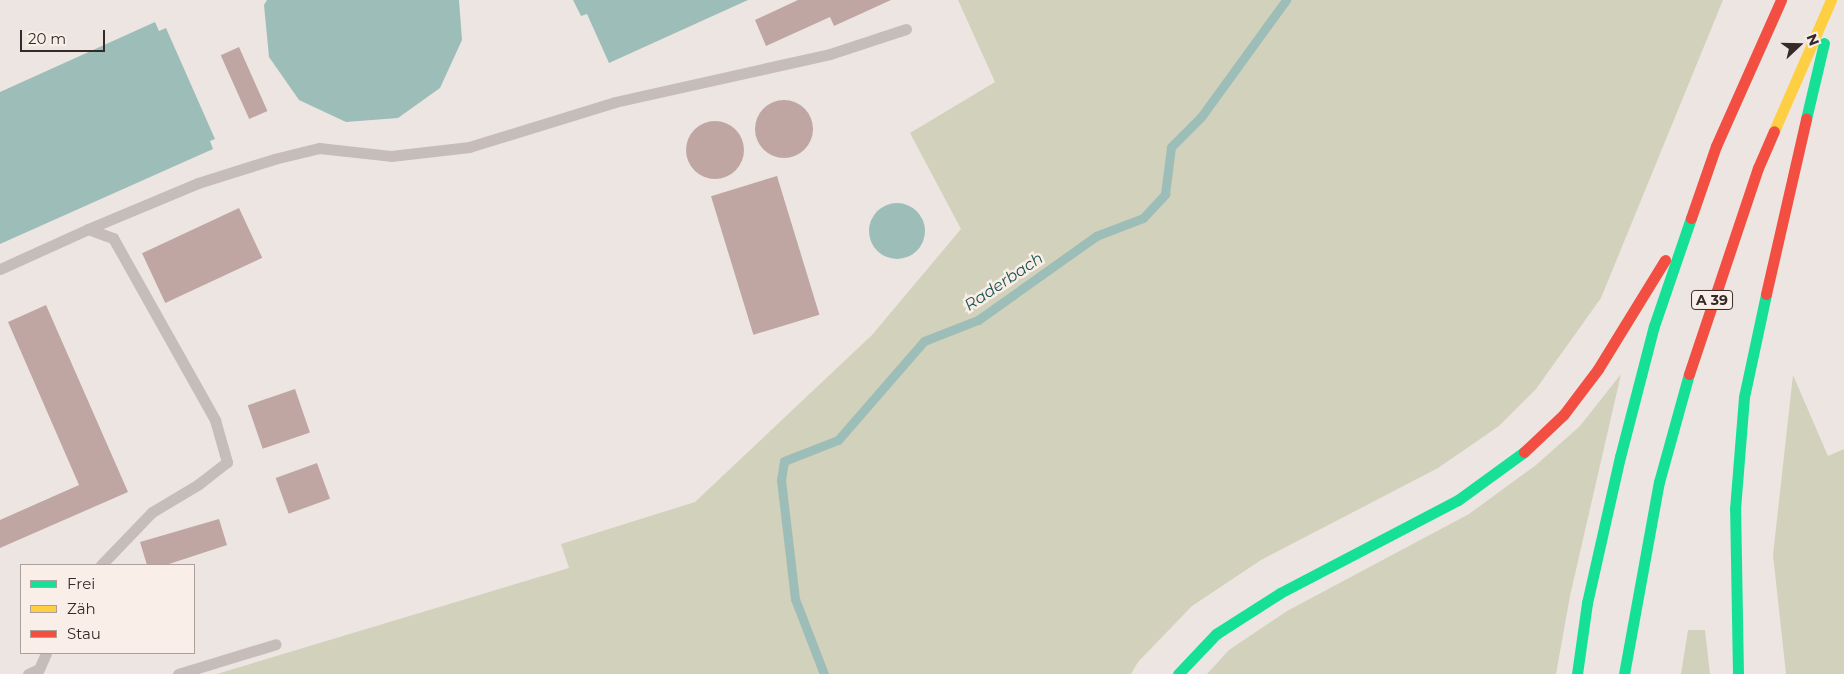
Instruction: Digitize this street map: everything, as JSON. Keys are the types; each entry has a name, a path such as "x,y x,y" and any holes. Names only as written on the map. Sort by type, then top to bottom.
{"highway":[{"name":"A 39","path":"1577,674 1587,603 1620,457 1654,326 1716,146 1781,0"},
{"name":"A 39","path":"1624,674 1660,482 1700,335 1758,168 1833,0"},
{"path":"1738,674 1735,509 1744,397 1774,255 1833,0"},
{"path":"1178,674 1216,634 1280,592 1458,500 1522,454 1564,414 1598,369 1692,216"}],"lane":[{"path":"0,269 88,229 198,183 274,159 319,148 391,156 469,147 615,102 830,54 906,28"},
{"path":"88,229 113,238 215,420 227,462 199,484 152,512 102,564"},
{"path":"178,674 276,644"},
{"path":"28,674 39,669 46,654"}],"green space":[{"path":"958,0 1723,0 1601,298 1536,389 1499,426 1438,468 1261,560 1192,606 1138,662 1131,674 217,674 569,568 561,544 695,502 872,335 961,229 910,133 995,82"},
{"path":"1621,374 1570,596 1556,674 1207,674 1229,650 1287,611 1469,514 1536,465 1580,426"},
{"path":"1793,375 1828,456 1844,449 1844,674 1786,674 1773,555"},
{"path":"1688,630 1705,630 1710,674 1681,674"}],"water":[{"path":"267,0 459,0 462,40 440,88 398,118 346,122 299,100 269,57 264,5"},
{"path":"573,0 748,0 609,63 587,14 581,16"},
{"path":"155,22 159,31 166,28 215,139 210,141 213,149 0,244 0,92"},
{"path":"891,203 903,203 913,207 921,215 925,231 921,247 913,255 903,259 891,259 881,255 873,247 869,237 869,225 873,215 881,207"}],"building":[{"path":"798,0 891,0 834,26 830,17 766,46 755,20"},
{"path":"239,47 267,111 249,119 221,55"},
{"path":"784,100 800,105 808,113 813,129 808,145 800,153 784,158 768,153 760,145 755,129 760,113 768,105"},
{"path":"715,121 731,126 739,134 744,150 739,166 731,174 715,179 699,174 691,166 686,150 691,134 699,126"},
{"path":"777,176 819,315 753,335 711,196"},
{"path":"239,208 262,258 165,303 142,253"},
{"path":"46,305 128,492 0,548 0,520 79,485 8,322"},
{"path":"295,389 310,432 263,449 248,405"},
{"path":"317,463 330,499 289,514 276,478"},
{"path":"219,519 227,545 169,564 147,564 140,542"}],"waterway":[{"name":"Raderbach","path":"824,674 795,599 781,480 784,461 838,440 924,341 978,320 1096,236 1143,218 1165,194 1171,147 1201,117 1286,0"}],"traffic: fast":[{"path":"1806,119 1824,43"},
{"path":"1577,674 1587,603 1620,457 1654,326 1691,218"},
{"path":"1738,674 1735,509 1744,397 1766,294"},
{"path":"1624,674 1659,482 1689,374"},
{"path":"1178,674 1216,634 1280,593 1458,500 1524,452"}],"traffic: slow":[{"path":"1774,131 1831,0"}],"traffic: jam":[{"path":"1691,218 1716,146 1781,0"},
{"path":"1766,294 1806,119"},
{"path":"1689,374 1758,168 1774,131"},
{"path":"1524,452 1564,414 1598,369 1665,260"}]}
